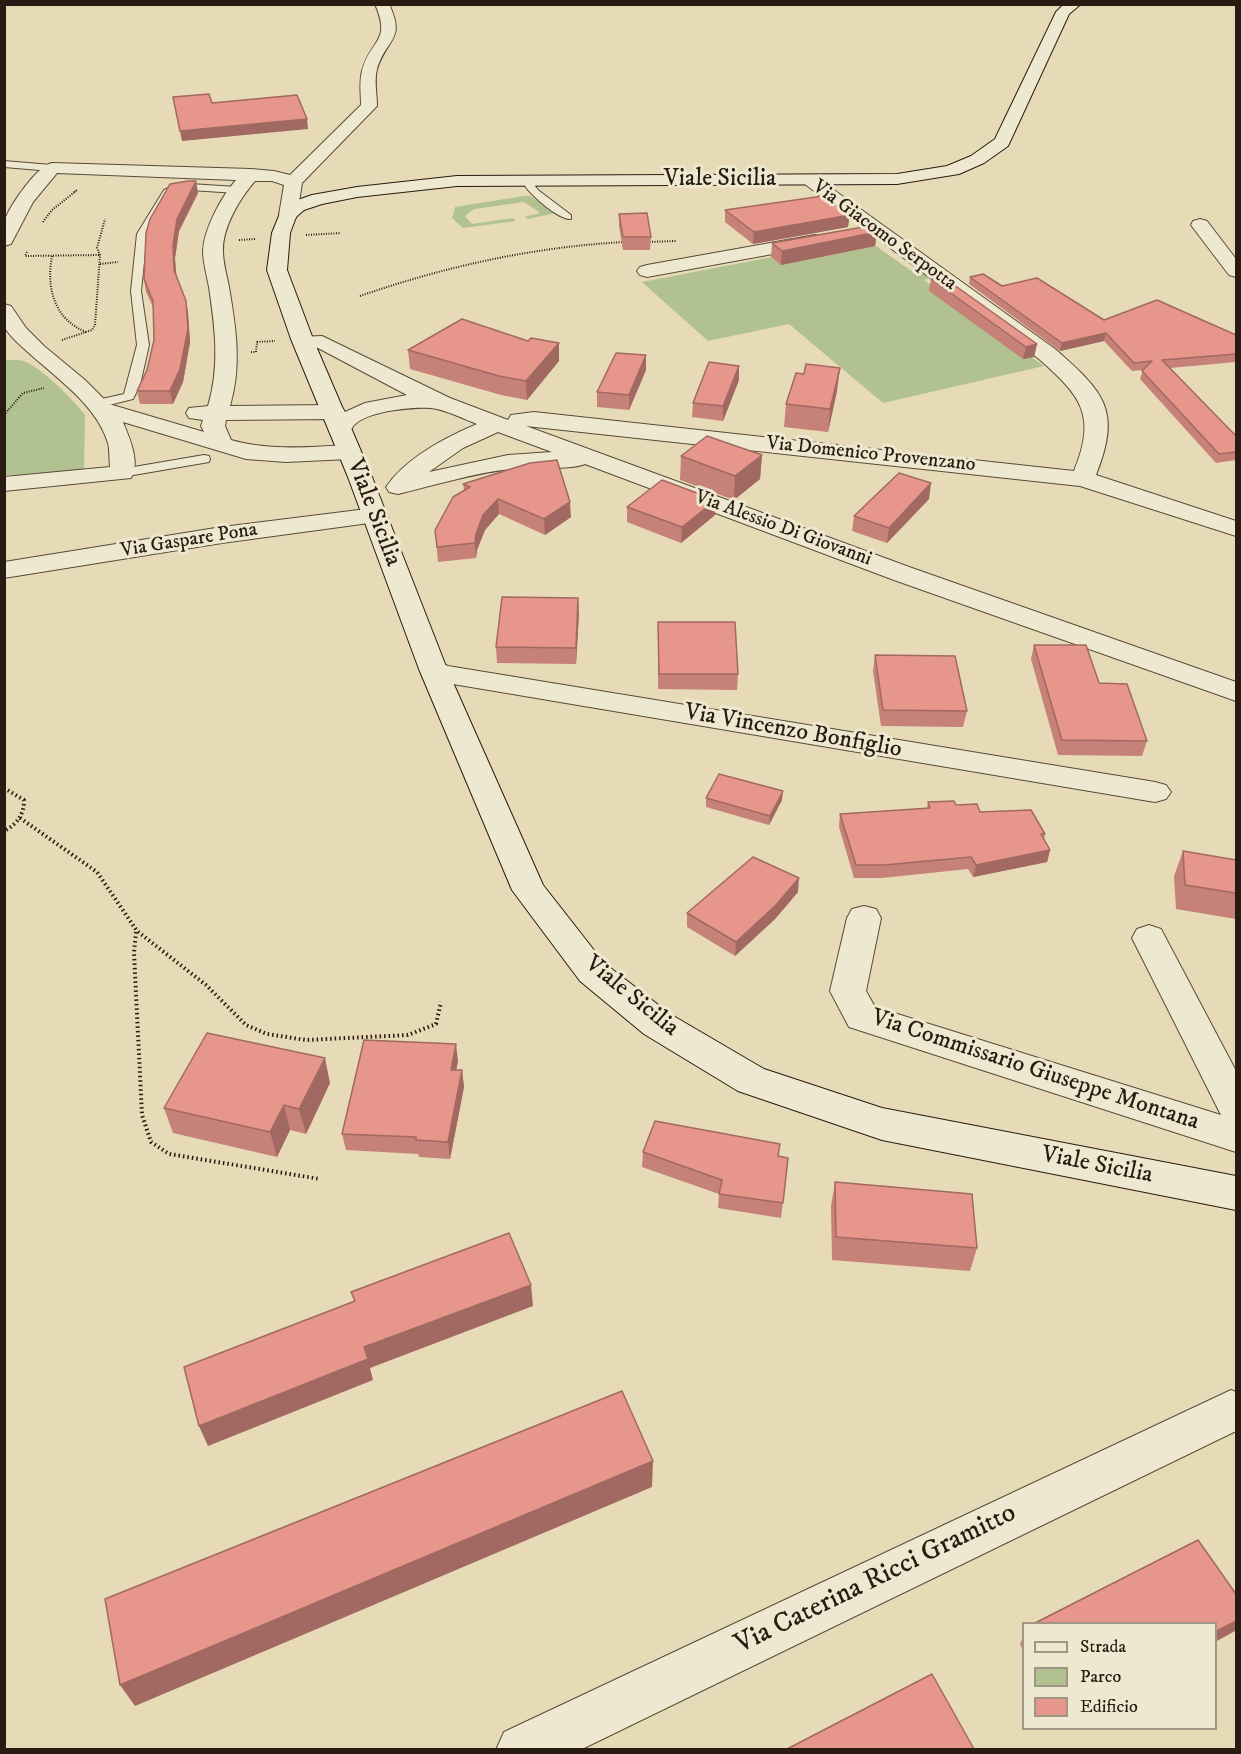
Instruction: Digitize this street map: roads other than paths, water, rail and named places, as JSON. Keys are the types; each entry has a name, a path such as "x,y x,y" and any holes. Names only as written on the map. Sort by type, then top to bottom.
{"street":[{"path":"292,182 369,106 370,66 382,42 389,37 391,32 390,16 382,4"},
{"name":"Viale Sicilia","path":"1074,4 1063,12 1002,142 986,156 964,167 938,175 897,179 457,181 368,190 318,199 298,206 283,230 277,270 303,340 372,508 433,669 529,890 592,972 657,1024 751,1080 882,1124 1236,1193"},
{"path":"4,240 43,176 52,168 251,174 274,176 292,182"},
{"path":"213,453 213,426 226,382 227,354 226,331 213,250 218,229 237,190 251,174"},
{"name":"Via Giacomo Serpotta","path":"807,179 1047,354 1084,387 1099,417 1095,452 1083,479"},
{"path":"283,230 293,190 292,182"},
{"path":"1200,225 1236,271"},
{"path":"856,234 879,230"},
{"path":"647,271 834,238"},
{"path":"4,310 10,323 101,407 213,453 246,452 286,455 341,432"},
{"name":"Via Alessio Di Giovanni","path":"303,340 322,342 388,377 495,424 903,574 1236,692"},
{"path":"341,432 340,425 348,419 381,405 412,401 442,402"},
{"path":"101,407 160,413 216,413 341,432"},
{"path":"4,484 122,473 123,455 117,435 101,407"},
{"name":"Via Domenico Provenzano","path":"495,424 534,419 1083,479 1236,529"},
{"path":"398,487 420,466 454,442 495,424"},
{"path":"398,487 470,468 511,461 552,459 603,462"},
{"name":"Via Gaspare Pona","path":"4,570 372,508 398,487"},
{"name":"Via Vincenzo Bonfiglio","path":"433,669 441,673 1155,792"},
{"name":"Via Commissario Giuseppe Montana","path":"864,918 848,992 862,1017 1236,1136"},
{"path":"1149,938 1225,1081 1236,1107"},
{"name":"Via Caterina Ricci Gramitto","path":"522,1749 1235,1410"}],"lane":[{"path":"4,164 52,168"},
{"path":"533,180 530,186 534,192 567,217"},
{"path":"101,407 129,396 134,385 143,345 136,291 142,234 167,192 175,188 190,187 237,190"},
{"path":"122,473 213,453"}]}
